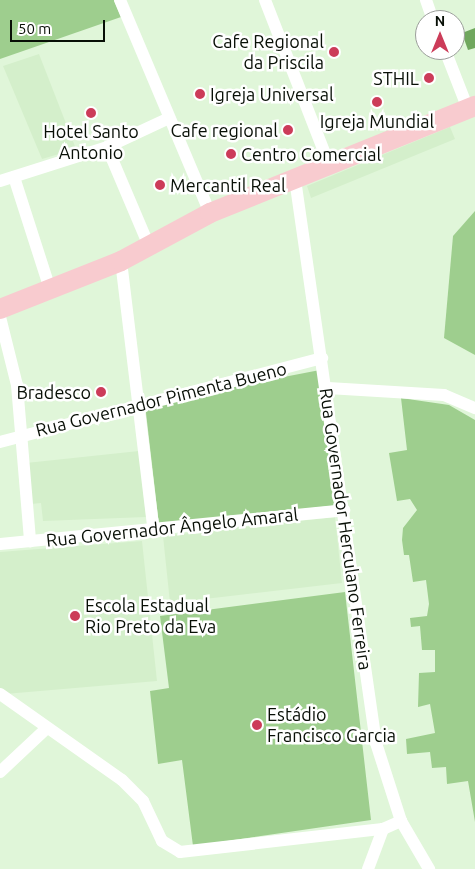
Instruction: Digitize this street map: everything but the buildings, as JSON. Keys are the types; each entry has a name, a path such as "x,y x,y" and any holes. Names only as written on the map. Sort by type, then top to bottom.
{"main road":[{"path":"0,309 51,292 121,261 210,213 471,107"}],"street":[{"path":"120,0 167,119 210,213"},
{"path":"266,0 329,164"},
{"path":"450,60 471,107"},
{"path":"0,181 107,147 167,119"},
{"path":"107,147 149,246"},
{"path":"14,177 51,292"},
{"name":"Rua Governador Herculano Ferreira","path":"295,179 328,388 376,743 401,822 429,869"},
{"path":"121,261 153,527"},
{"path":"0,318 17,385 30,542"},
{"name":"Rua Governador Pimenta Bueno","path":"0,442 138,404 322,358"},
{"path":"328,388 444,395 475,408"},
{"name":"Rua Governador Ângelo Amaral","path":"0,544 153,527 344,510"},
{"path":"0,694 46,729 122,780 143,802 162,841 180,852 383,829 401,822"},
{"path":"0,772 46,729"},
{"path":"368,869 383,829"}],"shaded area":[{"path":"0,0 114,0 121,17 0,59"},
{"path":"475,28 475,48 468,50 465,42 465,32"},
{"path":"39,54 76,149 42,159 3,66"},
{"path":"450,127 455,139 311,198 307,186"},
{"path":"475,211 475,355 444,338 453,236"},
{"path":"320,370 339,505 159,525 145,404"},
{"path":"401,398 449,405 475,420 475,822 468,781 447,784 446,767 432,768 430,752 407,754 406,739 435,733 430,704 418,707 419,673 435,672 435,650 422,650 420,626 411,627 410,618 427,616 429,604 426,580 413,582 409,555 404,555 402,540 403,528 417,510 410,499 397,501 389,453 407,450"},
{"path":"139,451 146,517 43,521 41,503 31,504 26,463"},
{"path":"335,517 342,583 170,603 163,536"},
{"name":"Escola Estadual Rio Preto da Eva","path":"142,541 157,681 5,694 0,690 0,552"},
{"name":"Estádio Francisco Garcia","path":"345,592 371,820 193,846 182,760 158,764 150,691 169,688 160,616"}],"place":[{"name":"Cafe Regional da Priscila","path":"334,52"},
{"name":"STHIL","path":"429,78"},
{"name":"Igreja Universal","path":"200,94"},
{"name":"Igreja Mundial","path":"377,102"},
{"name":"Hotel Santo Antonio","path":"91,113"},
{"name":"Cafe regional","path":"288,130"},
{"name":"Centro Comercial","path":"231,154"},
{"name":"Mercantil Real","path":"160,185"},
{"name":"Bradesco","path":"101,392"},
{"name":"Escola Estadual Rio Preto da Eva","path":"75,616"},
{"name":"Estádio Francisco Garcia","path":"257,725"}]}
